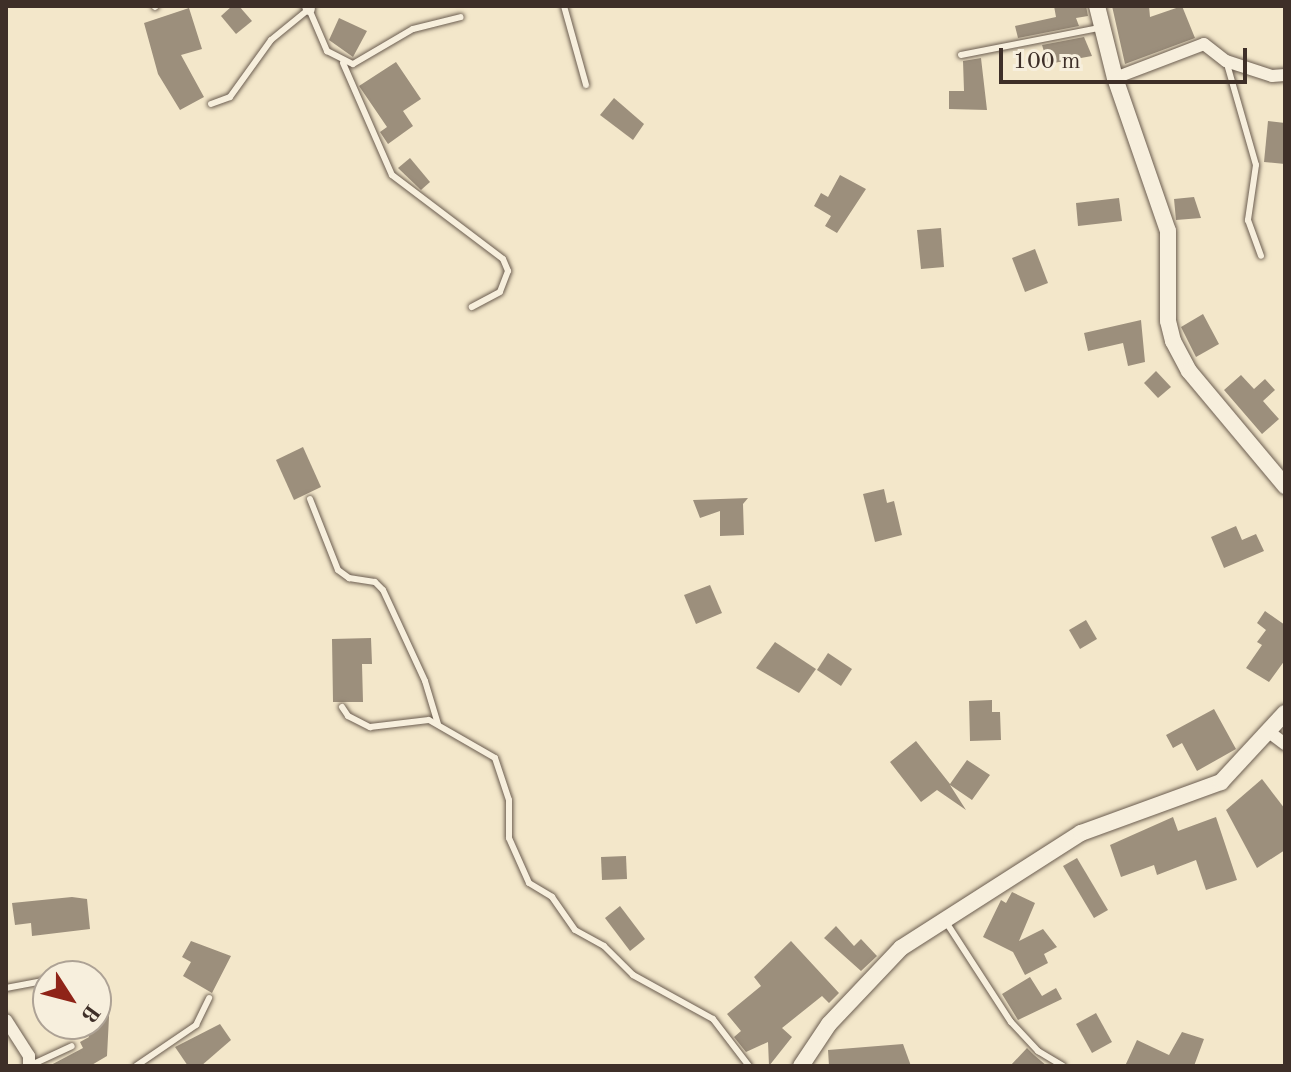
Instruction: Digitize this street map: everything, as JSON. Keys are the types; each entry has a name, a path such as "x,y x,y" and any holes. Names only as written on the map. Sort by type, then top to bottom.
{"street":[{"path":"1097,6 1115,78 1168,231 1168,321 1173,341 1189,371 1285,486"},
{"path":"1115,78 1192,46 1204,44 1226,61 1272,76 1285,75"},
{"path":"801,1066 863,983 901,948 1081,833 1221,782 1285,713"},
{"path":"1269,732 1285,744"},
{"path":"6,1020 29,1056 29,1066"}],"lane":[{"path":"564,6 586,85"},
{"path":"211,104 230,97 271,40 309,7 319,40 343,63 392,175 503,259 508,271 500,292 472,307"},
{"path":"343,63 367,59 413,29 461,17"},
{"path":"961,55 1103,27"},
{"path":"1226,61 1256,165 1248,220 1261,256"},
{"path":"310,499 338,570 349,578 375,582 383,590 425,681 438,724"},
{"path":"342,707 348,716 370,727 438,724 501,765 509,800 509,838 529,883 552,897 575,930 604,946 633,975 713,1019 749,1066"},
{"path":"946,922 1011,1022 1038,1051 1063,1066"},
{"path":"6,988 32,983"},
{"path":"136,1066 196,1025 209,998"},
{"path":"29,1066 72,1046"}],"building":[{"path":"232,6 239,6 252,21 236,34 221,16"},
{"path":"1054,6 1086,6 1088,16 1076,18 1079,26 1018,38 1015,26 1056,17"},
{"path":"1112,6 1149,6 1150,17 1182,6 1195,38 1125,64"},
{"path":"189,8 202,49 181,55 204,97 180,110 158,74 144,23"},
{"path":"339,18 367,31 353,57 329,40"},
{"path":"1084,37 1092,56 1048,64 1042,45"},
{"path":"981,58 987,110 949,109 949,91 964,91 963,61"},
{"path":"396,62 421,99 403,111 413,126 388,144 380,132 387,127 359,86"},
{"path":"614,98 644,124 633,140 600,115"},
{"path":"1268,121 1285,123 1285,164 1264,162"},
{"path":"410,158 430,182 421,190 398,168"},
{"path":"840,175 866,189 837,233 825,226 831,216 814,206 821,193 828,197"},
{"path":"1194,197 1201,218 1176,220 1174,199"},
{"path":"1119,198 1122,221 1078,226 1076,203"},
{"path":"941,228 944,267 921,269 917,230"},
{"path":"1035,249 1048,283 1025,292 1012,258"},
{"path":"1203,314 1219,344 1196,357 1181,327"},
{"path":"1141,320 1145,362 1128,366 1123,343 1088,351 1084,333"},
{"path":"1156,371 1171,387 1158,398 1144,383"},
{"path":"1241,375 1254,389 1265,379 1275,390 1263,401 1279,419 1262,434 1224,390"},
{"path":"303,447 321,487 294,500 276,460"},
{"path":"884,489 887,503 894,501 902,535 875,542 863,494"},
{"path":"748,498 743,504 744,535 720,536 720,511 700,518 693,500"},
{"path":"1236,526 1242,540 1256,534 1264,551 1224,568 1211,537"},
{"path":"710,585 722,613 696,624 684,595"},
{"path":"1265,611 1285,625 1285,660 1269,682 1246,668 1262,645 1257,642 1266,630 1257,623"},
{"path":"1086,620 1097,639 1080,649 1069,630"},
{"path":"371,638 372,664 362,664 363,702 333,702 332,639"},
{"path":"775,642 816,669 799,693 756,668"},
{"path":"828,653 852,669 841,686 817,670"},
{"path":"992,700 992,712 1000,712 1001,740 970,741 969,701"},
{"path":"1214,709 1236,749 1197,771 1182,743 1173,748 1166,735"},
{"path":"916,741 950,784 967,760 990,775 972,800 950,785 966,810 937,790 921,802 890,762"},
{"path":"1262,779 1285,809 1285,850 1257,868 1226,810"},
{"path":"1173,817 1178,831 1216,817 1237,880 1206,890 1196,860 1157,875 1154,865 1121,877 1110,845"},
{"path":"626,856 627,879 602,880 601,857"},
{"path":"1077,858 1108,910 1094,918 1063,866"},
{"path":"1012,892 1035,903 1019,941 1043,929 1057,947 1044,954 1048,963 1025,975 1013,952 983,937 1001,900 1006,903"},
{"path":"72,897 87,899 90,929 32,936 31,923 15,925 12,903"},
{"path":"620,906 645,939 630,951 605,918"},
{"path":"836,926 854,946 861,939 877,956 861,971 824,938"},
{"path":"191,941 231,956 212,993 183,976 191,962 182,957"},
{"path":"791,941 839,993 829,1003 822,996 782,1028 792,1037 769,1066 768,1042 746,1052 734,1037 741,1031 727,1014 761,986 754,977"},
{"path":"1030,977 1042,996 1056,988 1062,999 1018,1020 1002,994"},
{"path":"1096,1013 1112,1042 1092,1053 1076,1024"},
{"path":"220,1024 231,1040 201,1066 188,1066 175,1047"},
{"path":"1182,1032 1204,1039 1194,1066 1125,1066 1137,1040 1169,1055"},
{"path":"108,1040 107,1056 90,1066 49,1066 83,1048 80,1042"},
{"path":"903,1044 911,1066 829,1066 828,1050"},
{"path":"1027,1048 1034,1055 1047,1066 1010,1066"}]}
